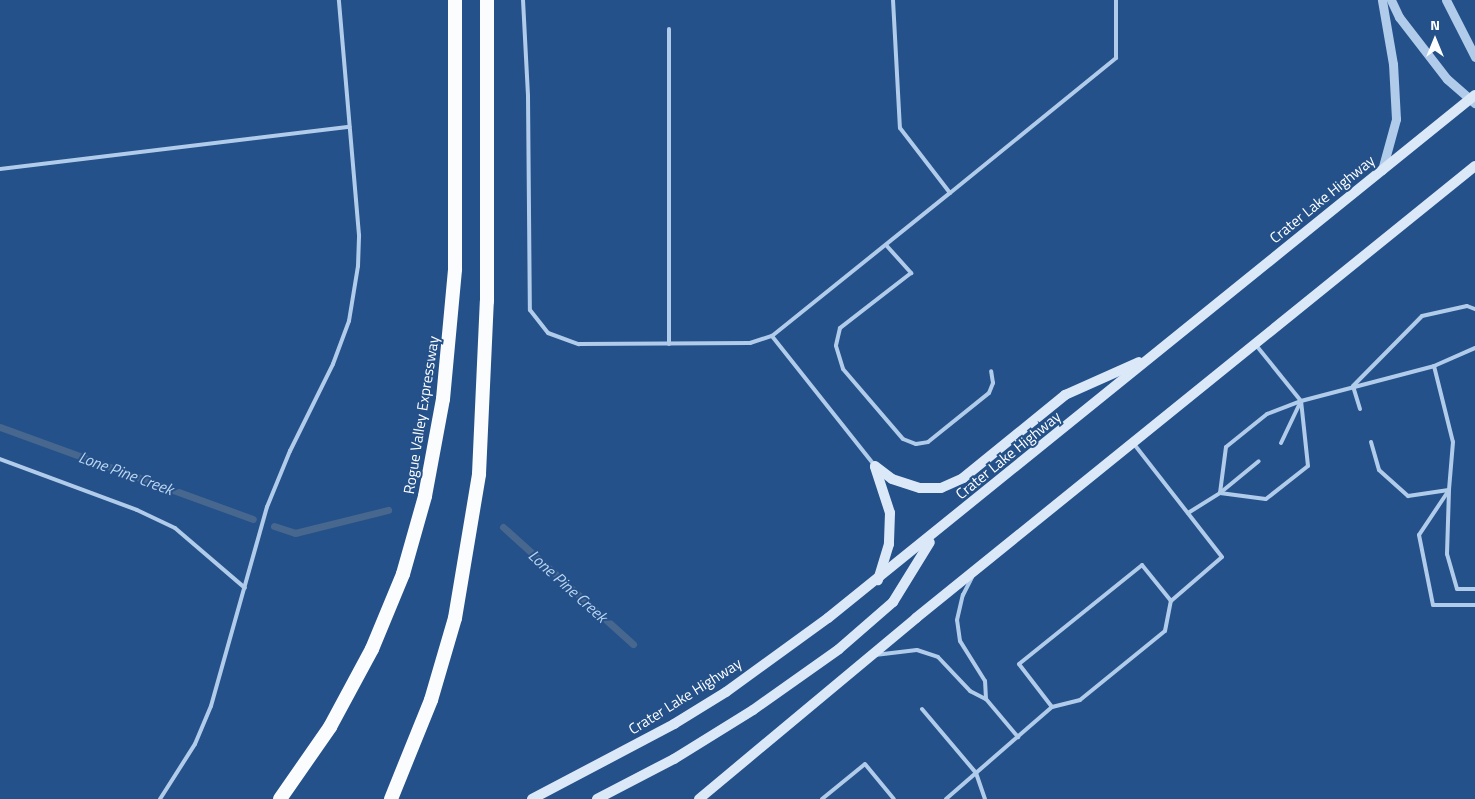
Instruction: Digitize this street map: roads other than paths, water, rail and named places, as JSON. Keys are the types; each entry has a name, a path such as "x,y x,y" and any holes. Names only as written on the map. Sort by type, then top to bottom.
{"highway":[{"name":"Rogue Valley Expressway","path":"280,799 330,727 372,649 403,574 425,496 444,390 455,269 455,0"},
{"path":"391,799 431,700 455,618 479,474 487,300 487,0"}],"main road":[{"name":"Crater Lake Highway","path":"532,799 584,774 726,692 878,581 1151,357 1473,99"},
{"path":"699,799 871,656 1475,166"},
{"path":"874,466 892,479 920,488 942,488 963,478 1065,395 1151,357"},
{"path":"874,466 890,513 889,544 878,581"},
{"path":"597,799 674,759 753,710 839,649 893,602 934,535"}],"street":[{"path":"1382,0 1393,64 1396,118 1382,170"},
{"path":"1391,0 1399,16 1447,79 1473,99"},
{"path":"1446,0 1475,57"}],"lane":[{"path":"160,799 195,744 211,706 275,486 333,364 349,321 358,266 359,235 339,0"},
{"path":"523,0 528,96 530,310 548,333 579,344 750,343 772,336 1116,58 1116,0"},
{"path":"893,0 900,128 950,193"},
{"path":"670,29 670,344"},
{"path":"0,169 349,127"},
{"path":"886,245 911,273 840,328 836,346 842,369 903,439 916,444 928,442 989,394 993,383 991,371"},
{"path":"1353,386 1422,316 1467,306 1475,308"},
{"path":"772,336 874,466"},
{"path":"1220,493 1266,499 1308,466 1301,400 1255,345"},
{"path":"1220,493 1226,447 1267,414 1301,400 1434,366 1475,348"},
{"path":"1434,366 1452,442 1447,554 1457,589 1475,589"},
{"path":"1353,386 1360,409"},
{"path":"1281,442 1301,400"},
{"path":"1370,442 1379,470 1408,496 1449,490"},
{"path":"946,799 1052,707 1080,700 1165,631 1171,601 1222,557 1134,444"},
{"path":"0,459 137,510 175,528 245,588"},
{"path":"1188,514 1220,493 1258,461"},
{"path":"1449,490 1418,535 1433,605 1475,605"},
{"path":"1052,707 1018,664 1142,565 1171,601"},
{"path":"973,575 963,595 957,620 960,641 984,681 986,699"},
{"path":"871,656 917,650 938,657 970,691 986,699 1018,737"},
{"path":"922,709 976,773 985,799"},
{"path":"822,799 865,764 894,799"}],"waterway":[{"name":"Lone Pine Creek","path":"0,427 253,519"},
{"name":"Lone Pine Creek","path":"274,526 295,533 388,510"},
{"name":"Lone Pine Creek","path":"503,527 633,644"}]}
